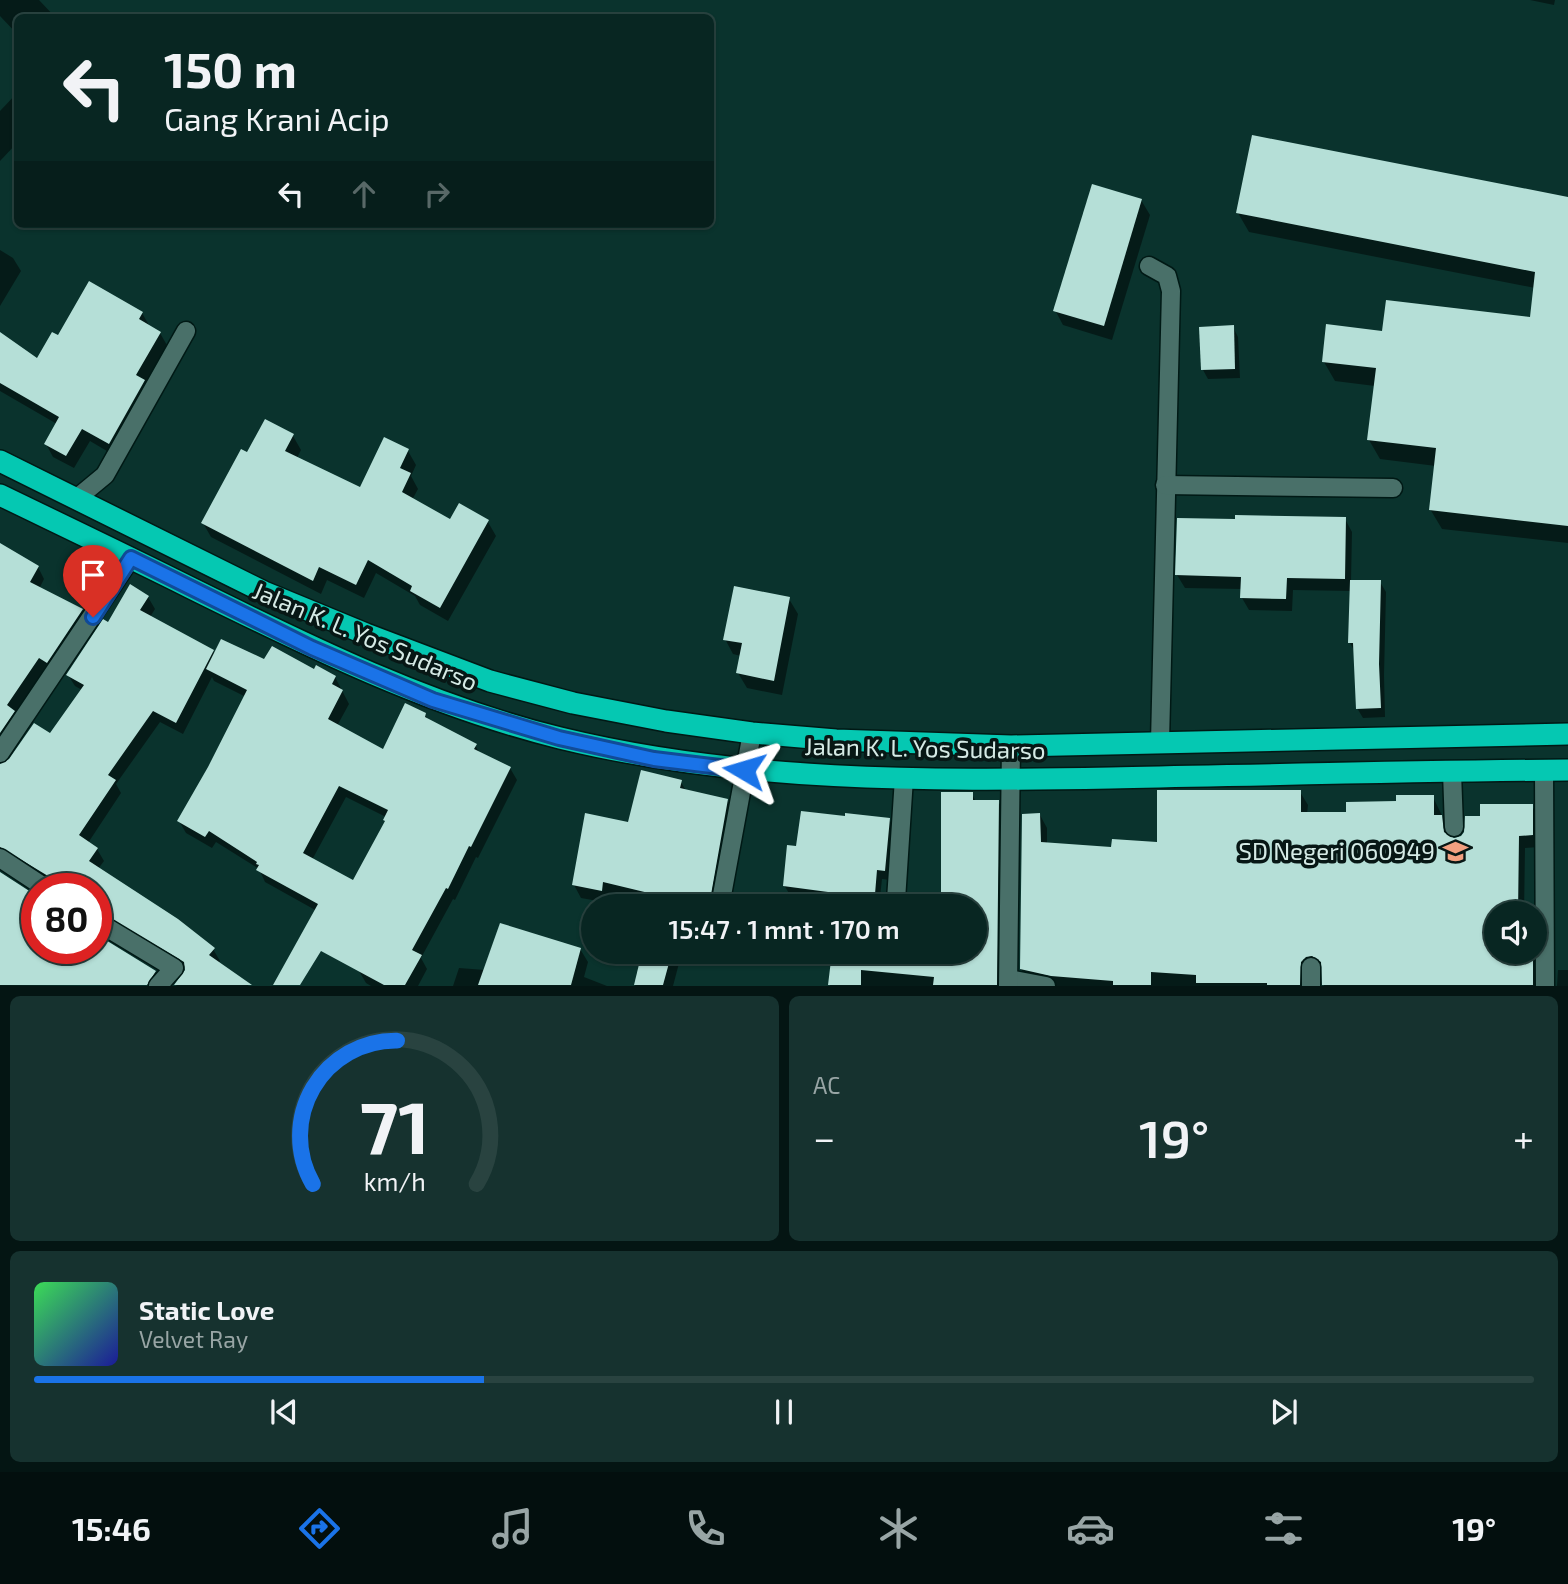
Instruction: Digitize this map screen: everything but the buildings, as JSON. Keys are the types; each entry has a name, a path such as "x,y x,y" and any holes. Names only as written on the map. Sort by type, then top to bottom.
{"highway":[{"name":"Jalan K. L. Yos Sudarso","path":"0,461 264,592 490,681 573,703 666,721 752,733 836,740 1010,746 1568,734"},
{"name":"Jalan K. L. Yos Sudarso","path":"0,495 312,648 433,700 559,738 654,759 744,770 1009,780 1568,770"}],"street":[{"path":"1149,266 1167,276 1171,291 1160,742"},
{"path":"76,499 105,475 186,331"},
{"path":"1165,485 1393,488"},
{"path":"0,753 131,558"},
{"path":"722,894 752,733"},
{"path":"1010,746 1009,982 1046,985"},
{"path":"1544,771 1545,985"},
{"path":"1452,772 1454,827"},
{"path":"896,894 904,778"},
{"path":"0,858 23,873"},
{"path":"112,931 174,968 158,985"},
{"path":"1311,967 1311,985"}],"place":[{"name":"SD Negeri 060949","path":"1455,852"}],"route":[{"path":"93,617 131,558 312,648 433,700 559,738 654,759 744,770"}]}
